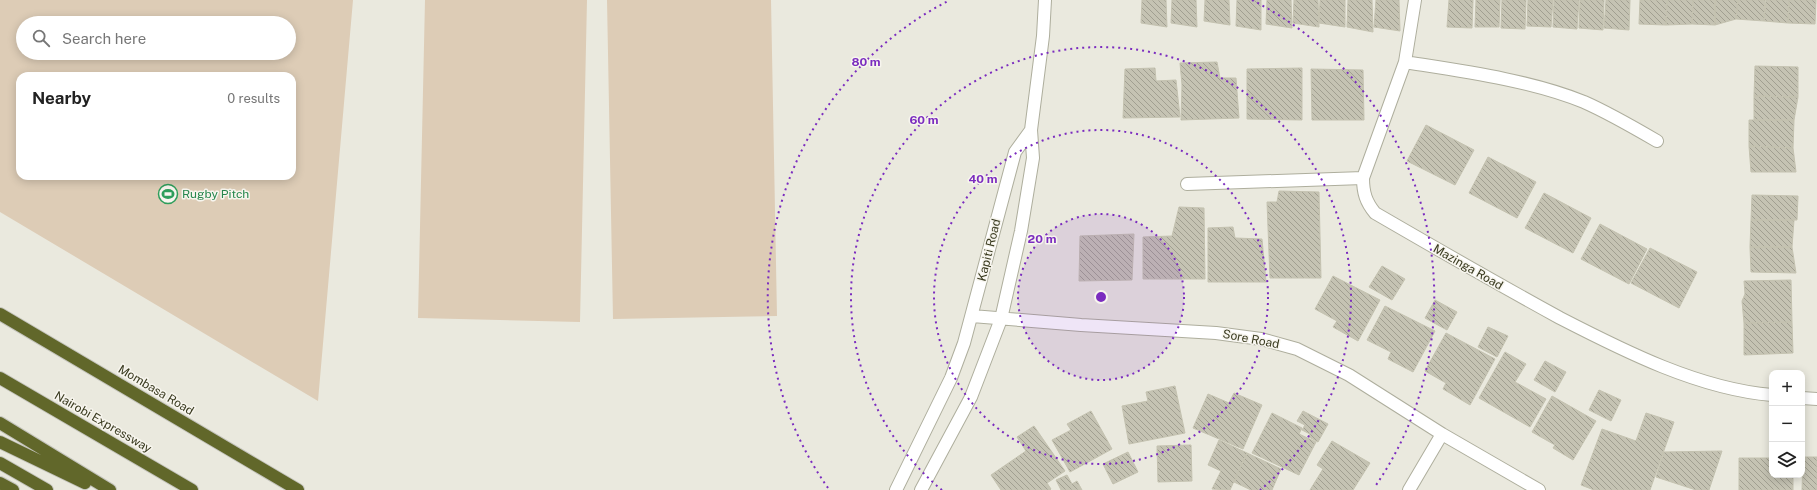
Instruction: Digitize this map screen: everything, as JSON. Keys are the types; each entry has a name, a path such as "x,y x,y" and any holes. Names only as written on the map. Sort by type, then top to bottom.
{"highway":[{"name":"Mombasa Road","path":"0,314 298,490"},
{"name":"Nairobi Expressway","path":"0,378 192,490"},
{"path":"0,423 110,490"},
{"path":"0,442 100,490"},
{"path":"0,463 47,490"},
{"path":"0,483 13,490"}],"street":[{"name":"Kapiti Road","path":"896,490 951,378 972,316 1015,152 1031,130 1043,36 1045,0"},
{"name":"Mazinga Road","path":"1415,0 1405,62 1363,178 1363,191 1367,203 1375,214 1527,300 1611,345 1695,379 1769,395"},
{"path":"1405,62 1482,75 1559,94 1603,111 1657,141"},
{"path":"920,490 971,397 987,359 1001,319 1021,231 1034,158 1031,130"},
{"path":"1187,184 1363,178"},
{"name":"Sore Road","path":"972,316 1081,325 1216,333 1261,339 1297,349 1348,375 1442,434 1539,490"},
{"path":"1805,398 1817,399"},
{"path":"1409,490 1442,434"}],"shaded area":[{"name":"Rugby Pitch","path":"0,0 353,0 318,401 0,212"},
{"path":"425,0 587,0 580,322 418,318"},
{"path":"607,0 771,0 777,316 613,319"}],"building":[{"path":"1142,0 1166,0 1167,27 1141,23"},
{"path":"1172,0 1196,0 1197,27 1171,23"},
{"path":"1205,0 1229,0 1230,25 1204,21"},
{"path":"1237,0 1261,0 1261,30 1236,26"},
{"path":"1267,0 1291,0 1292,28 1266,24"},
{"path":"1294,0 1318,0 1319,27 1293,23"},
{"path":"1320,0 1345,0 1345,27 1319,23"},
{"path":"1348,0 1372,0 1373,32 1347,27"},
{"path":"1376,0 1399,0 1400,31 1374,27"},
{"path":"1449,0 1473,0 1472,28 1447,27"},
{"path":"1476,0 1500,0 1499,27 1475,27"},
{"path":"1502,0 1526,0 1525,29 1501,28"},
{"path":"1528,0 1553,0 1551,27 1527,26"},
{"path":"1554,0 1579,0 1577,29 1553,27"},
{"path":"1580,0 1604,0 1603,30 1579,28"},
{"path":"1606,0 1630,0 1629,30 1604,28"},
{"path":"1640,0 1667,0 1666,25 1639,24"},
{"path":"1667,0 1693,0 1692,24 1666,25"},
{"path":"1693,0 1715,0 1715,25 1692,24"},
{"path":"1715,0 1738,0 1736,19 1715,25"},
{"path":"1738,0 1765,0 1764,21 1736,19"},
{"path":"1766,0 1789,0 1788,23 1764,21"},
{"path":"1789,0 1816,0 1815,24 1788,23"},
{"path":"1217,62 1220,78 1236,78 1239,118 1181,120 1182,85 1180,63"},
{"path":"1755,66 1798,67 1798,97 1754,96"},
{"path":"1155,68 1156,81 1176,80 1180,117 1123,118 1125,69"},
{"path":"1302,68 1302,120 1247,119 1247,69"},
{"path":"1311,69 1363,70 1364,120 1312,120"},
{"path":"1754,96 1798,97 1794,120 1754,120"},
{"path":"1749,120 1794,120 1793,148 1749,146"},
{"path":"1426,125 1474,150 1455,185 1407,161"},
{"path":"1749,146 1793,148 1796,172 1751,172"},
{"path":"1488,157 1536,182 1517,218 1469,193"},
{"path":"1279,191 1319,192 1321,278 1270,278 1267,202 1277,202"},
{"path":"1544,193 1591,218 1573,253 1525,228"},
{"path":"1752,195 1798,196 1797,220 1751,220"},
{"path":"1179,207 1204,208 1205,279 1143,279 1143,237 1172,236"},
{"path":"1751,220 1794,220 1792,247 1750,247"},
{"path":"1600,224 1647,249 1629,284 1581,259"},
{"path":"1233,227 1235,238 1262,239 1266,282 1208,282 1208,228"},
{"path":"1134,234 1132,280 1079,281 1080,236"},
{"path":"1750,247 1792,247 1796,273 1751,272"},
{"path":"1650,248 1697,272 1679,308 1631,283"},
{"path":"1382,266 1405,279 1392,300 1369,287"},
{"path":"1333,276 1380,300 1358,341 1333,327 1337,321 1315,309"},
{"path":"1791,280 1792,322 1744,323 1742,301 1745,294 1744,281"},
{"path":"1435,300 1457,312 1447,330 1425,318"},
{"path":"1385,306 1435,331 1413,372 1388,359 1391,352 1367,340"},
{"path":"1792,322 1793,353 1744,355 1744,323"},
{"path":"1488,327 1508,336 1497,357 1478,347"},
{"path":"1446,333 1495,359 1470,405 1443,389 1446,383 1425,371"},
{"path":"1505,352 1526,364 1515,382 1546,399 1530,427 1479,398"},
{"path":"1545,361 1566,372 1555,392 1534,380"},
{"path":"1175,386 1185,433 1129,444 1122,406 1148,401 1146,392"},
{"path":"1599,390 1621,400 1611,421 1589,410"},
{"path":"1234,393 1262,405 1243,449 1193,428 1208,394 1229,403"},
{"path":"1552,396 1596,421 1573,460 1553,448 1555,445 1532,432"},
{"path":"1091,411 1112,449 1070,472 1052,440 1071,430 1067,424"},
{"path":"1303,411 1328,424 1318,442 1309,437 1310,434 1302,430 1305,425 1297,421"},
{"path":"1272,413 1302,428 1299,434 1316,442 1299,475 1252,453"},
{"path":"1646,413 1674,422 1650,490 1594,490 1581,485 1602,429 1636,441"},
{"path":"1034,426 1065,471 1047,483 1051,489 1050,490 1001,490 991,475 1026,451 1017,437"},
{"path":"1219,440 1247,453 1230,490 1212,489 1221,471 1208,465"},
{"path":"1332,441 1370,463 1353,490 1310,490 1323,469 1317,465"},
{"path":"1191,445 1192,481 1158,482 1157,446"},
{"path":"1722,451 1709,490 1696,490 1656,477 1664,452"},
{"path":"1128,452 1138,472 1113,484 1103,464"},
{"path":"1247,453 1281,469 1272,490 1251,490 1234,482"},
{"path":"1805,457 1817,457 1817,490 1802,490 1802,478 1805,478"},
{"path":"1739,458 1769,458 1769,478 1793,478 1793,490 1739,490"},
{"path":"1067,475 1072,484 1077,481 1082,490 1061,490 1056,480"}],"place":[{"name":"Rugby Pitch","path":"168,194"}]}
